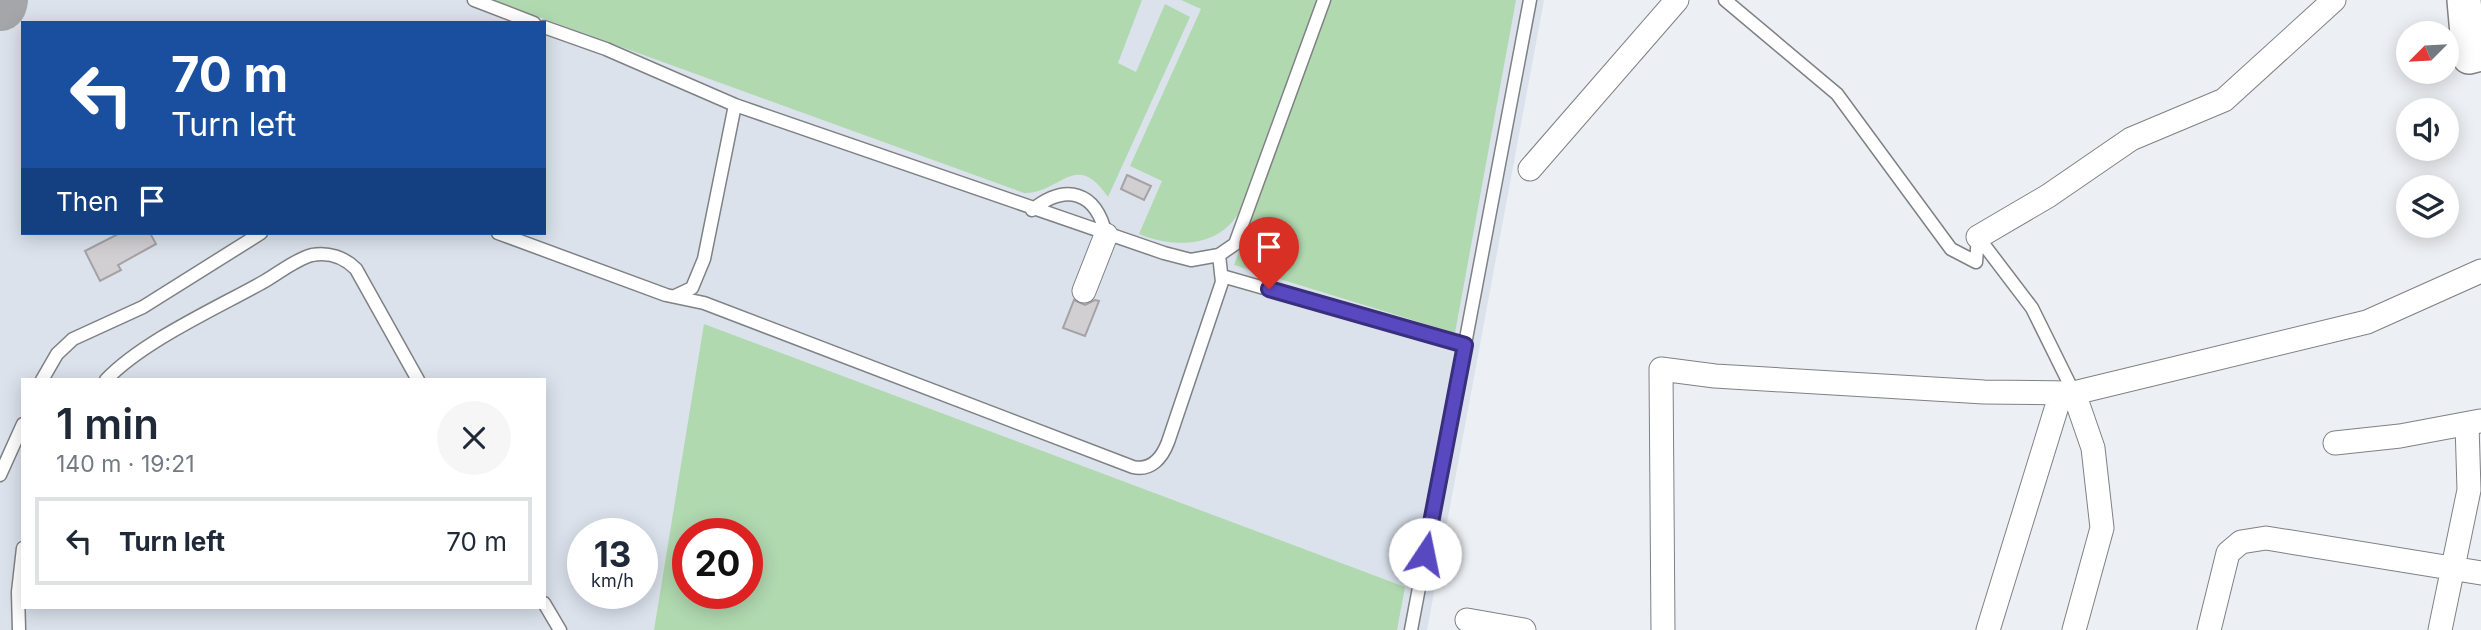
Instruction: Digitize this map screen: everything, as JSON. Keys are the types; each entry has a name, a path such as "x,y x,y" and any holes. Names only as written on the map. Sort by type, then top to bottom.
{"main road":[{"path":"2464,0 2478,54"},
{"path":"2477,0 2478,54"}],"street":[{"path":"1530,169 1676,0"},
{"path":"1978,237 2048,196 2131,139 2224,100 2334,0"},
{"path":"1084,291 1106,235"},
{"path":"1663,630 1661,369 1715,376 1984,392 2068,393 2367,322 2481,271"},
{"path":"1988,630 2068,393"},
{"path":"2068,393 2093,448 2102,528 2074,630"},
{"path":"2335,443 2400,436 2474,422 2469,490 2440,630"},
{"path":"2209,630 2228,553 2241,542 2266,538 2452,566 2481,573"},
{"path":"1466,620 1524,630"}],"lane":[{"path":"474,0 529,21"},
{"path":"546,28 606,49 735,105 1032,210 1191,260 1219,255 1235,244 1324,0"},
{"path":"1411,630 1530,0"},
{"path":"1726,0 1837,94 1951,249 1976,262 1978,237"},
{"path":"674,296 692,288 704,259 735,105"},
{"path":"1032,210 1053,197 1077,194 1088,200 1096,209 1106,235"},
{"path":"43,378 57,354 74,339 143,307 258,235"},
{"path":"504,235 674,296 705,303 782,331 1140,468 1156,462 1165,449 1222,276 1219,255"},
{"path":"1978,237 2032,308 2068,393"},
{"path":"108,378 140,352 304,257 324,254 342,258 356,269 417,378"},
{"path":"1222,276 1465,345"},
{"path":"0,475 21,428"},
{"path":"19,630 18,592 21,566"},
{"path":"546,606 560,630"}],"shaded area":[{"path":"0,0 1544,0 1427,630 0,630"}],"green space":[{"path":"492,0 1142,0 1118,63 1136,72 1165,4 1190,17 1108,197 1096,183 1086,176 1077,175 1037,191 1024,193"},
{"path":"1181,0 1317,0 1238,214 1229,225 1206,239 1180,243 1139,234 1162,181 1130,166 1201,9"},
{"path":"1331,0 1516,0 1455,333 1234,265"},
{"path":"704,324 1405,587 1397,630 654,630 672,520 672,609 763,609 763,518 672,518"}],"building":[{"path":"1127,175 1151,186 1144,200 1121,189"},
{"path":"116,235 151,235 156,244 118,265 121,270 100,281 85,251"},
{"path":"1074,300 1085,305 1099,301 1085,336 1063,328"}],"taxiway":[{"path":"0,4 1,0"}],"route":[{"path":"1269,289 1465,345 1425,554"}]}
